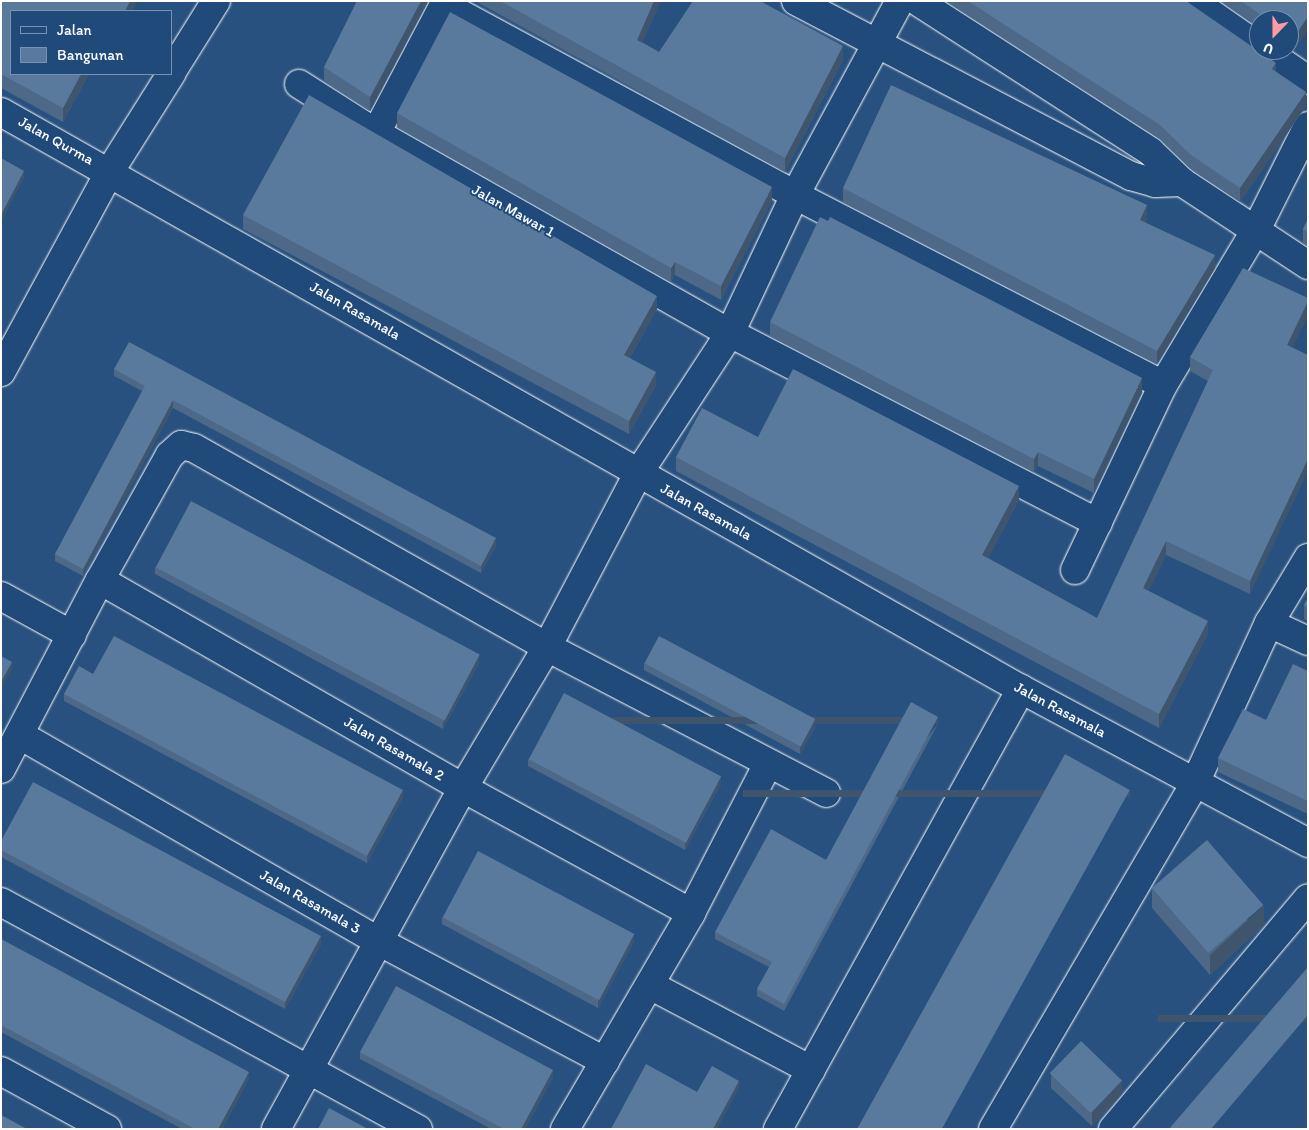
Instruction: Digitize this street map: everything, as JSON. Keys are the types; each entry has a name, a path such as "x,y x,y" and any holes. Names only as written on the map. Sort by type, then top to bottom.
{"street":[{"path":"172,71 216,1"},
{"path":"796,1 877,47 1131,176 1155,183 1182,182"},
{"path":"276,1129 307,1069 463,788 548,647 638,474 730,333 794,195 877,47 900,1"},
{"path":"917,1 1151,152 1182,182 1257,228 1308,264"},
{"path":"1193,1 1249,40"},
{"path":"376,133 445,3 794,195 1163,385"},
{"path":"1279,60 1308,80"},
{"path":"1,372 110,171 170,75"},
{"name":"Jalan Mawar 1","path":"299,84 376,133 730,333 1098,523"},
{"name":"Jalan Qurma","path":"1,112 110,171"},
{"path":"1075,570 1163,385 1257,228 1308,126"},
{"name":"Jalan Rasamala","path":"110,171 638,474 1020,689 1308,843"},
{"path":"1,770 100,580 170,455 181,445 194,448 548,647 826,794"},
{"path":"994,1129 1195,783 1269,623 1308,558"},
{"name":"Jalan Rasamala 2","path":"100,580 463,788 691,913"},
{"path":"1,596 72,635"},
{"path":"1269,623 1308,641"},
{"path":"778,1129 1020,689"},
{"name":"Jalan Rasamala 3","path":"20,735 378,941 605,1061"},
{"path":"565,1129 691,913 768,764"},
{"path":"1113,1129 1308,898"},
{"path":"1,902 418,1129"},
{"path":"650,985 811,1070"},
{"path":"1,1071 107,1129"}],"building":[{"path":"1,1 130,1 126,10 10,10 10,75 80,75 63,108 1,74"},
{"path":"357,1 421,1 370,97 324,67"},
{"path":"500,1 654,1 637,40 659,52 693,1 760,1 843,46 785,158"},
{"path":"968,1 1186,1 1249,44 1249,60 1272,60 1276,63 1272,69 1306,92 1240,188 1191,155 1160,125"},
{"path":"1241,1 1308,1 1308,17 1299,30 1299,10 1254,10"},
{"path":"450,12 772,187 721,286 675,262 671,268 397,113"},
{"path":"891,85 1147,205 1140,220 1215,255 1157,351 843,188"},
{"path":"309,95 657,296 624,355 656,372 629,421 243,215"},
{"path":"1,158 24,171 1,215"},
{"path":"820,217 828,221 830,217 1142,378 1094,479 1038,452 1034,459 770,322"},
{"path":"1308,219 1308,232 1303,229"},
{"path":"1243,268 1308,298 1287,345 1308,355 1308,459 1250,581 1166,541 1143,588 1208,621 1159,714 676,457 702,408 758,437 793,369 1019,486 982,555 1097,618 1213,370 1190,357"},
{"path":"129,342 496,538 481,566 173,400 83,569 55,554 145,386 114,369"},
{"path":"191,501 480,655 445,721 156,567"},
{"path":"1308,598 1308,607 1304,605"},
{"path":"114,636 403,790 367,856 64,694 79,666 93,674"},
{"path":"659,636 815,719 801,746 644,663"},
{"path":"1,656 12,662 1,682"},
{"path":"1293,664 1308,671 1308,801 1218,758 1243,709 1266,720"},
{"path":"564,693 721,777 686,843 529,759"},
{"path":"911,702 938,717 784,1004 757,989 772,962 715,932 771,829 826,860"},
{"path":"1065,754 1130,790 942,1129 858,1128"},
{"path":"33,782 321,936 285,1002 1,850 1,841"},
{"path":"1207,840 1263,905 1208,953 1152,888"},
{"path":"478,851 634,934 599,1000 443,917"},
{"path":"1,939 249,1072 218,1129 195,1129 1,1025"},
{"path":"1308,967 1308,1015 1211,1129 1169,1129"},
{"path":"396,986 553,1070 521,1129 504,1129 360,1052"},
{"path":"1081,1041 1122,1081 1091,1113 1050,1073"},
{"path":"646,1064 697,1092 712,1066 739,1081 713,1129 611,1129"},
{"path":"329,1108 368,1129 318,1129"},
{"path":"1,1115 27,1129 1,1129"}]}
